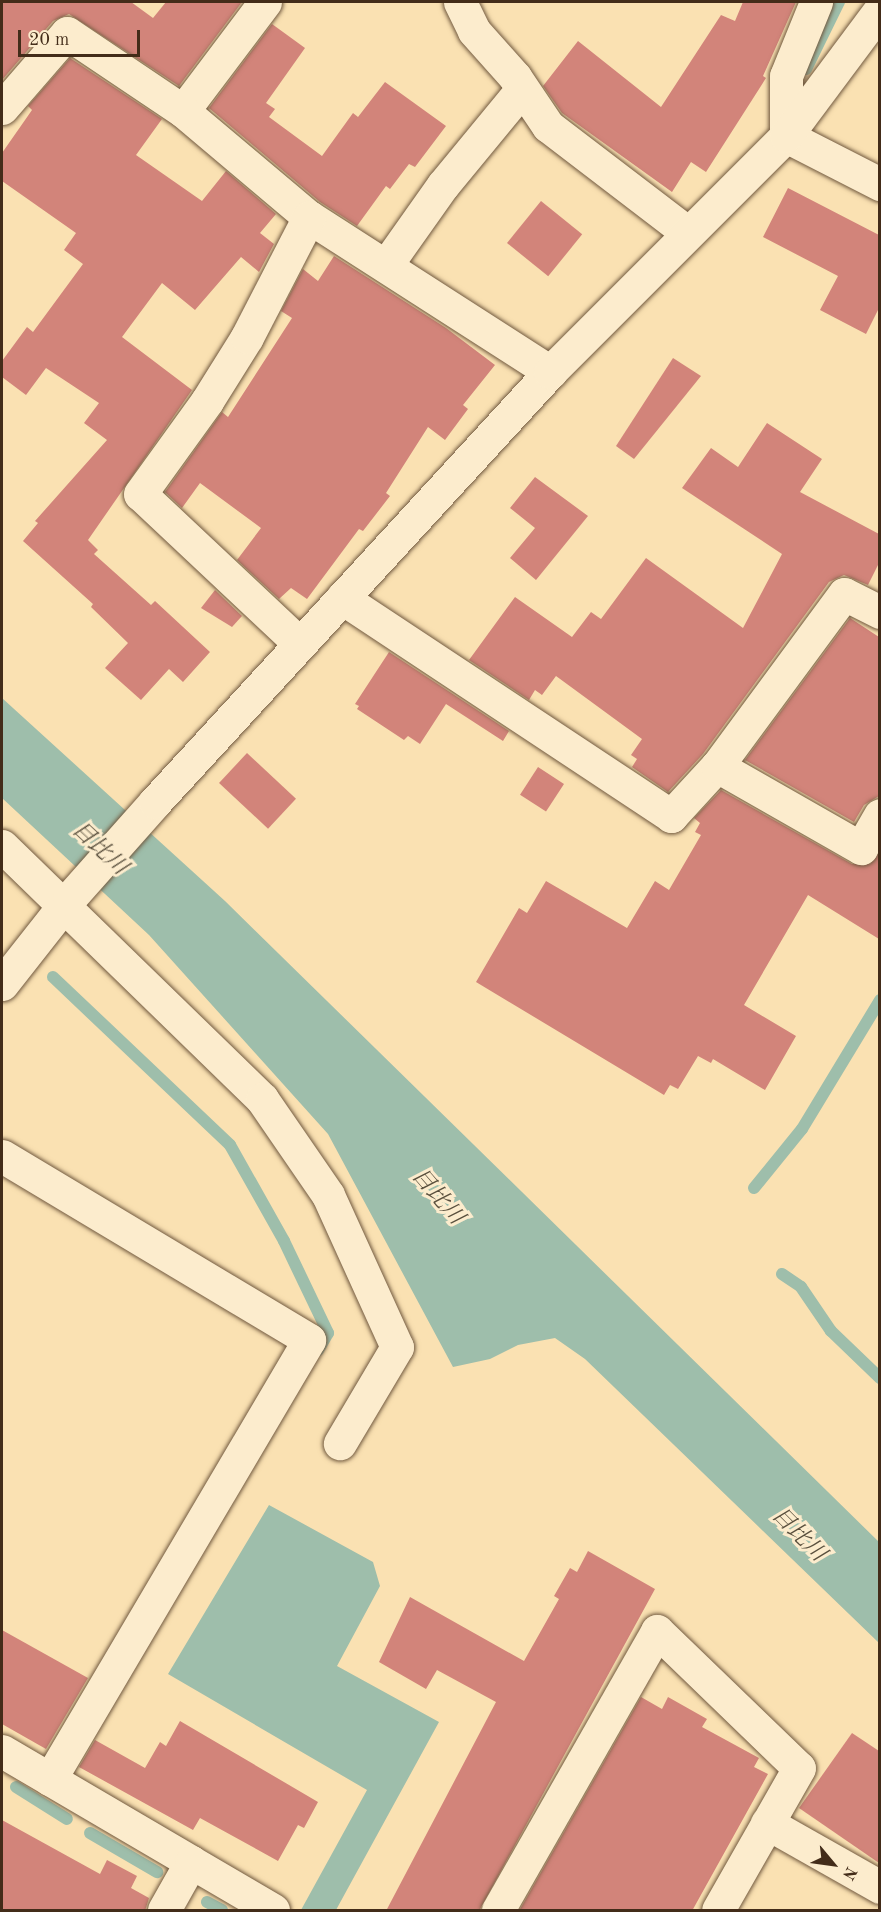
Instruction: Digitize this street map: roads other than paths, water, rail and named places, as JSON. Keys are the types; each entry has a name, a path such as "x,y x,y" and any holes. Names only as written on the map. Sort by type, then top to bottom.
{"street":[{"path":"183,111 265,2"},
{"path":"460,2 474,31 522,89 548,126 688,233"},
{"path":"786,136 786,76 816,2"},
{"path":"2,984 66,903 155,802 550,372 786,136 879,10"},
{"path":"2,108 67,33 183,111 309,217 387,264 550,372"},
{"path":"387,264 443,185 522,89"},
{"path":"786,136 879,184"},
{"path":"300,644 140,494 207,401 247,337 309,217"},
{"path":"342,598 671,816 717,766 844,594 879,612"},
{"path":"717,766 861,848 879,815"},
{"path":"2,846 66,903 262,1100 328,1195 397,1347 340,1443"},
{"path":"2,1156 309,1340 50,1779"},
{"path":"498,1911 657,1631 799,1768 718,1911"},
{"path":"2,1751 273,1911"},
{"path":"767,1823 879,1887"},
{"path":"164,1911 191,1862"}],"water":[{"name":"目比川","path":"2,698 225,901 879,1542 879,1643 585,1359 555,1338 518,1345 490,1359 453,1367 328,1134 149,935 2,798"},
{"path":"269,1505 373,1562 380,1586 337,1666 439,1722 336,1910 301,1910 367,1790 168,1674"}],"waterway":[{"path":"806,69 839,2"},
{"path":"53,977 230,1145 284,1241 328,1333 318,1350"},
{"path":"754,1188 802,1129 880,1000"},
{"path":"782,1274 801,1287 831,1331 880,1378"},
{"path":"16,1787 67,1819"},
{"path":"90,1833 157,1872"},
{"path":"207,1902 222,1910"}]}
